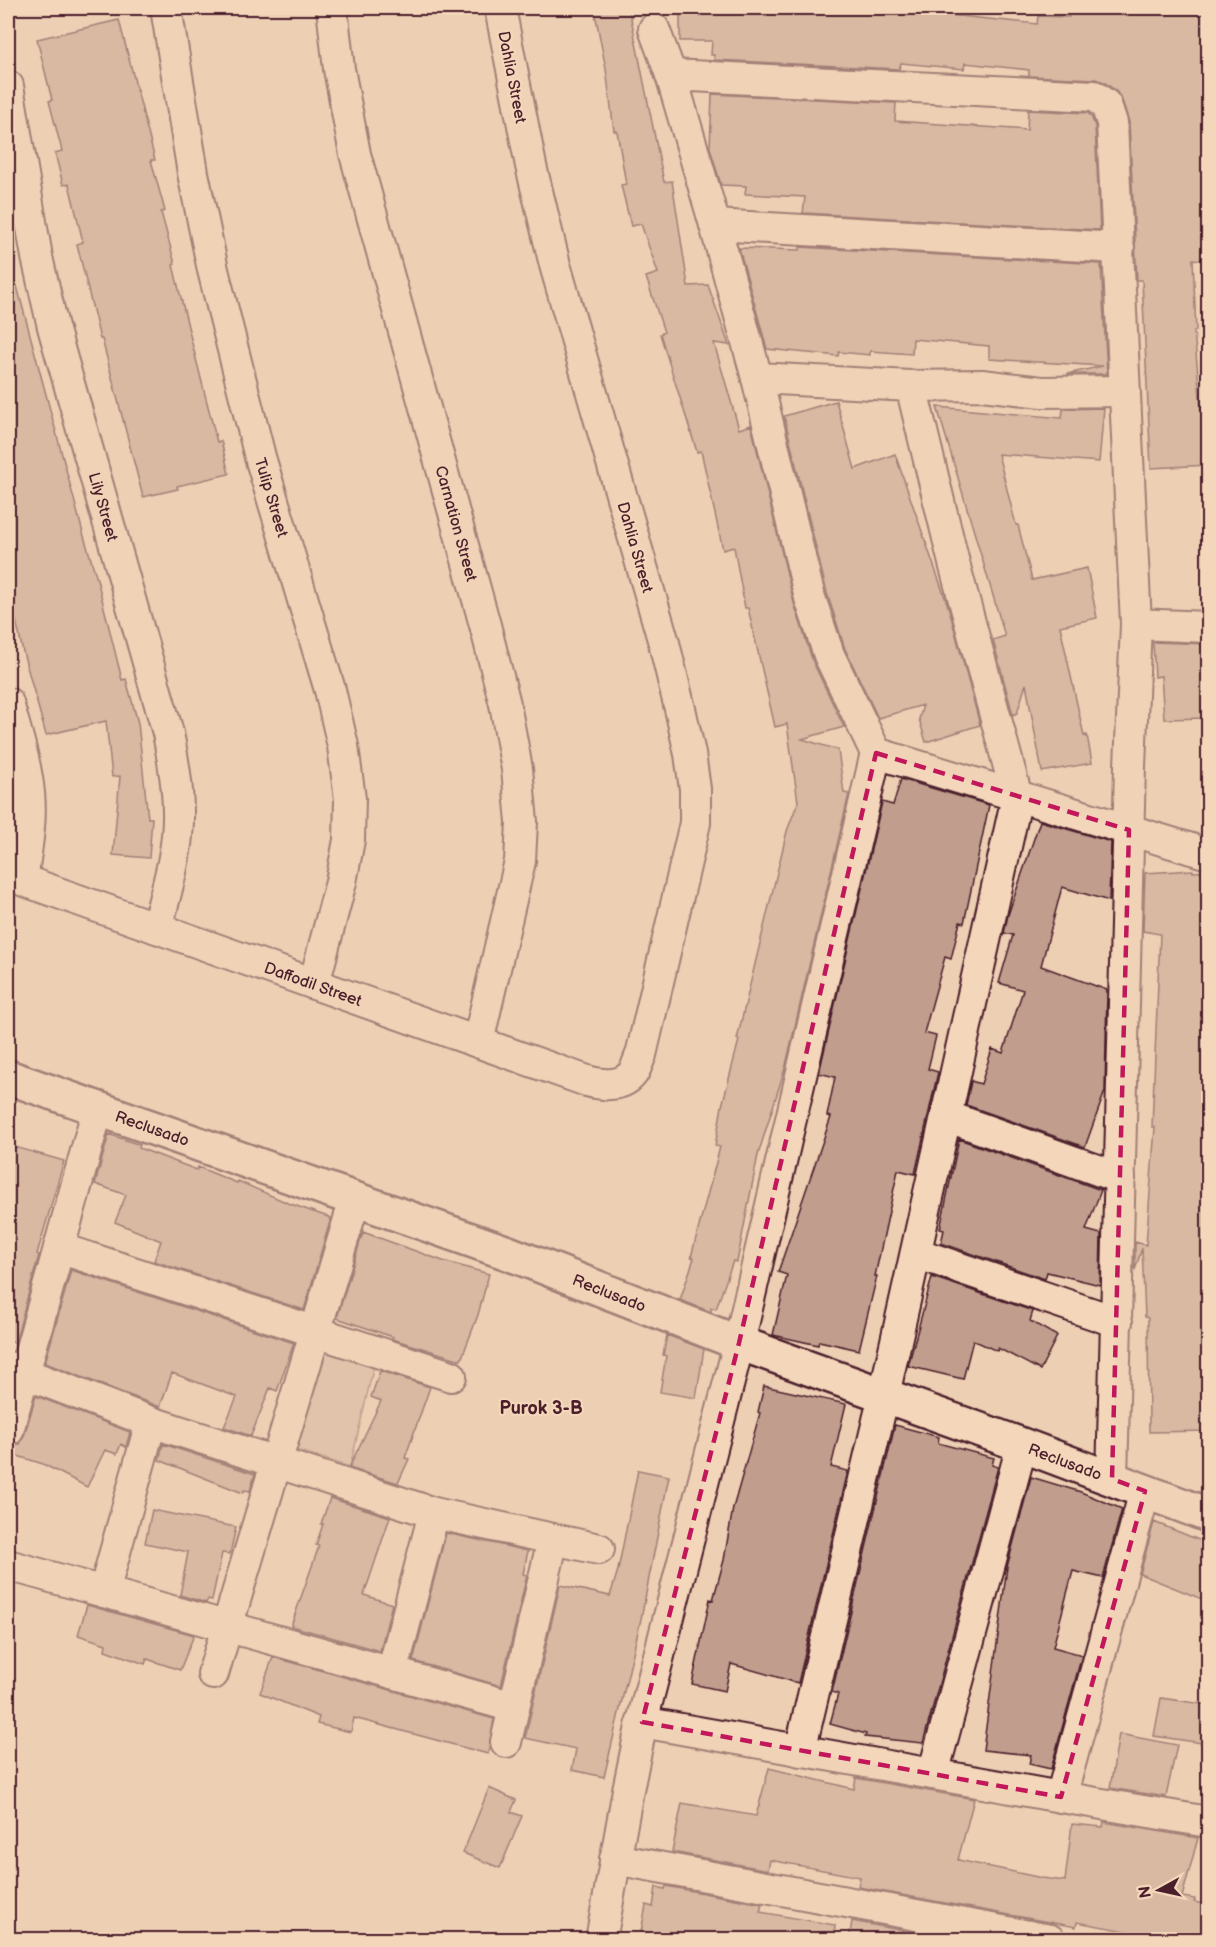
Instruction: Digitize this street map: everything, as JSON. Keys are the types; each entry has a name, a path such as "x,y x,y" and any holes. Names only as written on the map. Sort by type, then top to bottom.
{"street":[{"name":"Tulip Street","path":"166,8 193,173 213,270 261,457 330,690 343,746 350,799 349,840 341,882 314,984"},
{"name":"Carnation Street","path":"332,8 339,69 355,154 488,637 505,704 517,769 522,822 520,861 478,1042"},
{"name":"Dahlia Street","path":"500,8 531,166 552,254 663,643 690,754 694,789 695,823 641,1055 633,1074 621,1082"},
{"path":"601,1940 642,1722 739,1343 876,753 829,655 814,610 757,378 715,225 671,75 654,29"},
{"path":"671,75 1094,96 1106,105 1112,123 1136,624 1112,1479"},
{"name":"Lily Street","path":"8,86 37,257 53,327 168,733 175,770 178,813 176,848 157,928"},
{"path":"715,225 1119,248"},
{"path":"757,378 911,386 982,385 1042,392 1124,392"},
{"path":"800,1750 884,1395 1017,797 954,563 911,386"},
{"path":"1136,624 1209,627"},
{"path":"8,703 23,758 29,793 29,829 15,878"},
{"path":"876,753 1209,854"},
{"name":"Daffodil Street","path":"15,878 587,1081 604,1085 621,1082"},
{"name":"Reclusado","path":"8,1077 508,1253 739,1343 1209,1515"},
{"path":"8,1431 16,1370 59,1248 98,1108"},
{"path":"946,1116 1120,1178"},
{"path":"213,1674 355,1199"},
{"path":"59,1248 451,1376"},
{"path":"916,1253 1117,1322"},
{"path":"16,1370 151,1422 434,1513 599,1550"},
{"path":"104,1592 151,1422"},
{"path":"933,1774 1022,1445"},
{"path":"1061,1797 1144,1491"},
{"path":"392,1672 434,1513"},
{"path":"506,1742 553,1539"},
{"path":"8,1565 514,1707"},
{"path":"642,1722 1209,1822"},
{"path":"615,1859 1050,1940"}],"highlighted area":[{"path":"876,753 1129,830 1112,1479 1145,1491 1061,1797 642,1722 739,1343"}],"shaded area":[{"path":"316,1345 375,1361 350,1467 290,1448"}],"building":[{"path":"594,8 629,8 664,182 672,181 688,286 708,285 729,345 714,343 739,429 751,425 794,603 813,662 844,727 802,739 838,750 844,793 849,794 786,1065 758,1155 737,1262 733,1261 716,1309 711,1308 711,1312 680,1300 694,1258 691,1257 720,1147 715,1146 722,1106 739,1040 737,1039 787,831 798,802 787,724 775,727 748,608 745,608 734,547 723,550 701,451 697,452 660,334 664,332 646,277 658,273 641,224 631,226 621,185 626,184 617,131 614,131 606,69"},
{"path":"680,8 940,8 940,14 1037,24 1038,16 1069,17 1069,8 1209,8 1209,261 1193,259 1196,331 1194,331 1203,430 1209,429 1209,465 1151,468 1142,280 1137,280 1129,122 1122,100 1116,91 1104,82 1095,79 1029,76 1029,70 965,63 964,69 901,63 899,69 714,60 714,55 711,55 712,41 680,41"},
{"path":"119,20 155,160 151,160 165,211 161,212 175,264 173,265 217,442 221,441 229,474 177,486 178,489 143,497 77,244 83,242 69,184 63,185 55,153 62,151 37,39"},
{"path":"712,94 896,103 895,121 1027,130 1028,110 1088,113 1095,126 1100,230 803,213 805,197 745,194 746,186 721,185 710,148"},
{"path":"800,247 1101,264 1107,374 1067,374 1103,366 989,359 989,346 913,339 912,354 870,351 870,355 839,352 838,356 767,349 739,248 800,250"},
{"path":"17,286 97,579 122,680 126,679 138,723 148,818 152,818 149,858 113,855 120,776 112,777 106,721 46,735 23,652 8,584 8,287"},
{"path":"836,401 855,469 895,454 949,609 980,725 926,742 919,719 923,705 878,718 845,649 827,593 784,416"},
{"path":"937,407 1062,418 1063,409 1104,408 1099,462 998,454 1032,580 1087,568 1097,618 1060,626 1092,763 1042,772 1026,684 1017,713 1013,715 993,640 1005,636"},
{"path":"1153,642 1209,644 1209,718 1164,719 1161,676 1155,677"},
{"path":"901,779 989,805 964,923 960,922 951,959 945,957 924,1033 936,1036 928,1069 938,1072 915,1174 898,1170 875,1276 877,1276 859,1350 819,1341 818,1345 773,1335 787,1275 778,1272 831,1117 827,1116 835,1077 819,1073 882,802 893,805"},
{"path":"1040,821 1111,842 1109,901 1062,887 1041,966 1107,990 1105,1091 1085,1147 966,1105 971,1081 981,1084 992,1049 1003,1053 1023,990 999,983 1013,935 1004,933"},
{"path":"1193,870 1193,872 1209,871 1209,1431 1149,1432 1148,1318 1145,1317 1142,1248 1135,1270 1135,1242 1146,1245 1155,1127 1152,1127 1160,934 1143,931 1145,873"},
{"path":"109,1134 197,1170 198,1167 237,1183 238,1181 288,1203 331,1218 304,1310 154,1261 161,1241 115,1222 126,1195 95,1184"},
{"path":"959,1139 1101,1190 1086,1230 1101,1234 1100,1285 1047,1272 1045,1279 941,1243 944,1230 940,1229"},
{"path":"8,1145 64,1161 37,1254 39,1255 15,1343 8,1341"},
{"path":"363,1232 443,1261 489,1274 478,1315 461,1360 392,1339 393,1337 337,1318"},
{"path":"71,1270 294,1343 277,1391 270,1388 251,1436 224,1427 237,1397 172,1373 160,1407 45,1363"},
{"path":"932,1277 1033,1311 1030,1321 1057,1336 1040,1370 998,1348 997,1351 973,1340 963,1379 908,1366"},
{"path":"667,1335 704,1349 696,1398 660,1392"},
{"path":"380,1371 430,1387 405,1458 409,1459 398,1483 349,1468 381,1401 371,1397"},
{"path":"764,1386 846,1404 831,1467 848,1471 798,1683 731,1664 725,1691 692,1684 710,1599 713,1600 724,1560 733,1508 760,1413 758,1412"},
{"path":"36,1396 130,1432 126,1447 121,1444 117,1454 105,1450 87,1487 43,1464 8,1453 9,1448 20,1444 24,1436"},
{"path":"895,1425 939,1437 938,1443 994,1458 992,1465 998,1467 923,1743 865,1737 866,1734 830,1724 838,1694 832,1692"},
{"path":"163,1444 255,1474 250,1491 244,1490 243,1493 159,1460"},
{"path":"638,1470 669,1476 641,1619 604,1777 572,1770 576,1749 525,1738 560,1585 610,1596 618,1570"},
{"path":"1031,1477 1081,1492 1122,1509 1103,1578 1073,1571 1053,1647 1082,1655 1051,1769 1029,1764 1031,1755 983,1750 1007,1567"},
{"path":"330,1498 390,1517 364,1595 392,1604 380,1651 291,1626 319,1546 316,1545"},
{"path":"152,1510 236,1527 230,1554 222,1553 212,1600 208,1599 206,1603 180,1595 188,1552 145,1543"},
{"path":"1154,1522 1209,1544 1209,1602 1140,1574"},
{"path":"446,1533 528,1551 523,1574 527,1575 501,1686 413,1661"},
{"path":"87,1605 194,1635 180,1670 147,1659 145,1664 105,1650 106,1644 78,1635"},
{"path":"273,1657 494,1719 488,1754 354,1718 351,1732 317,1724 319,1717 260,1693"},
{"path":"1161,1698 1209,1705 1209,1744 1154,1736"},
{"path":"1119,1734 1177,1745 1166,1797 1110,1788"},
{"path":"769,1768 854,1789 856,1778 974,1799 958,1860 1042,1878 1065,1881 1072,1824 1103,1827 1104,1822 1198,1838 1182,1897 1209,1905 1209,1940 1136,1940 1137,1933 1077,1922 1076,1927 858,1887 860,1877 770,1860 768,1870 672,1852 682,1803 756,1816"},
{"path":"489,1788 516,1800 511,1812 522,1816 500,1868 463,1853"},
{"path":"666,1886 762,1904 760,1912 835,1925 834,1940 684,1940 641,1932 646,1905 653,1907 656,1887 665,1889"},
{"path":"852,1921 953,1940 849,1940"}],"district":[{"name":"Purok 3-B","path":"541,1408"}]}
